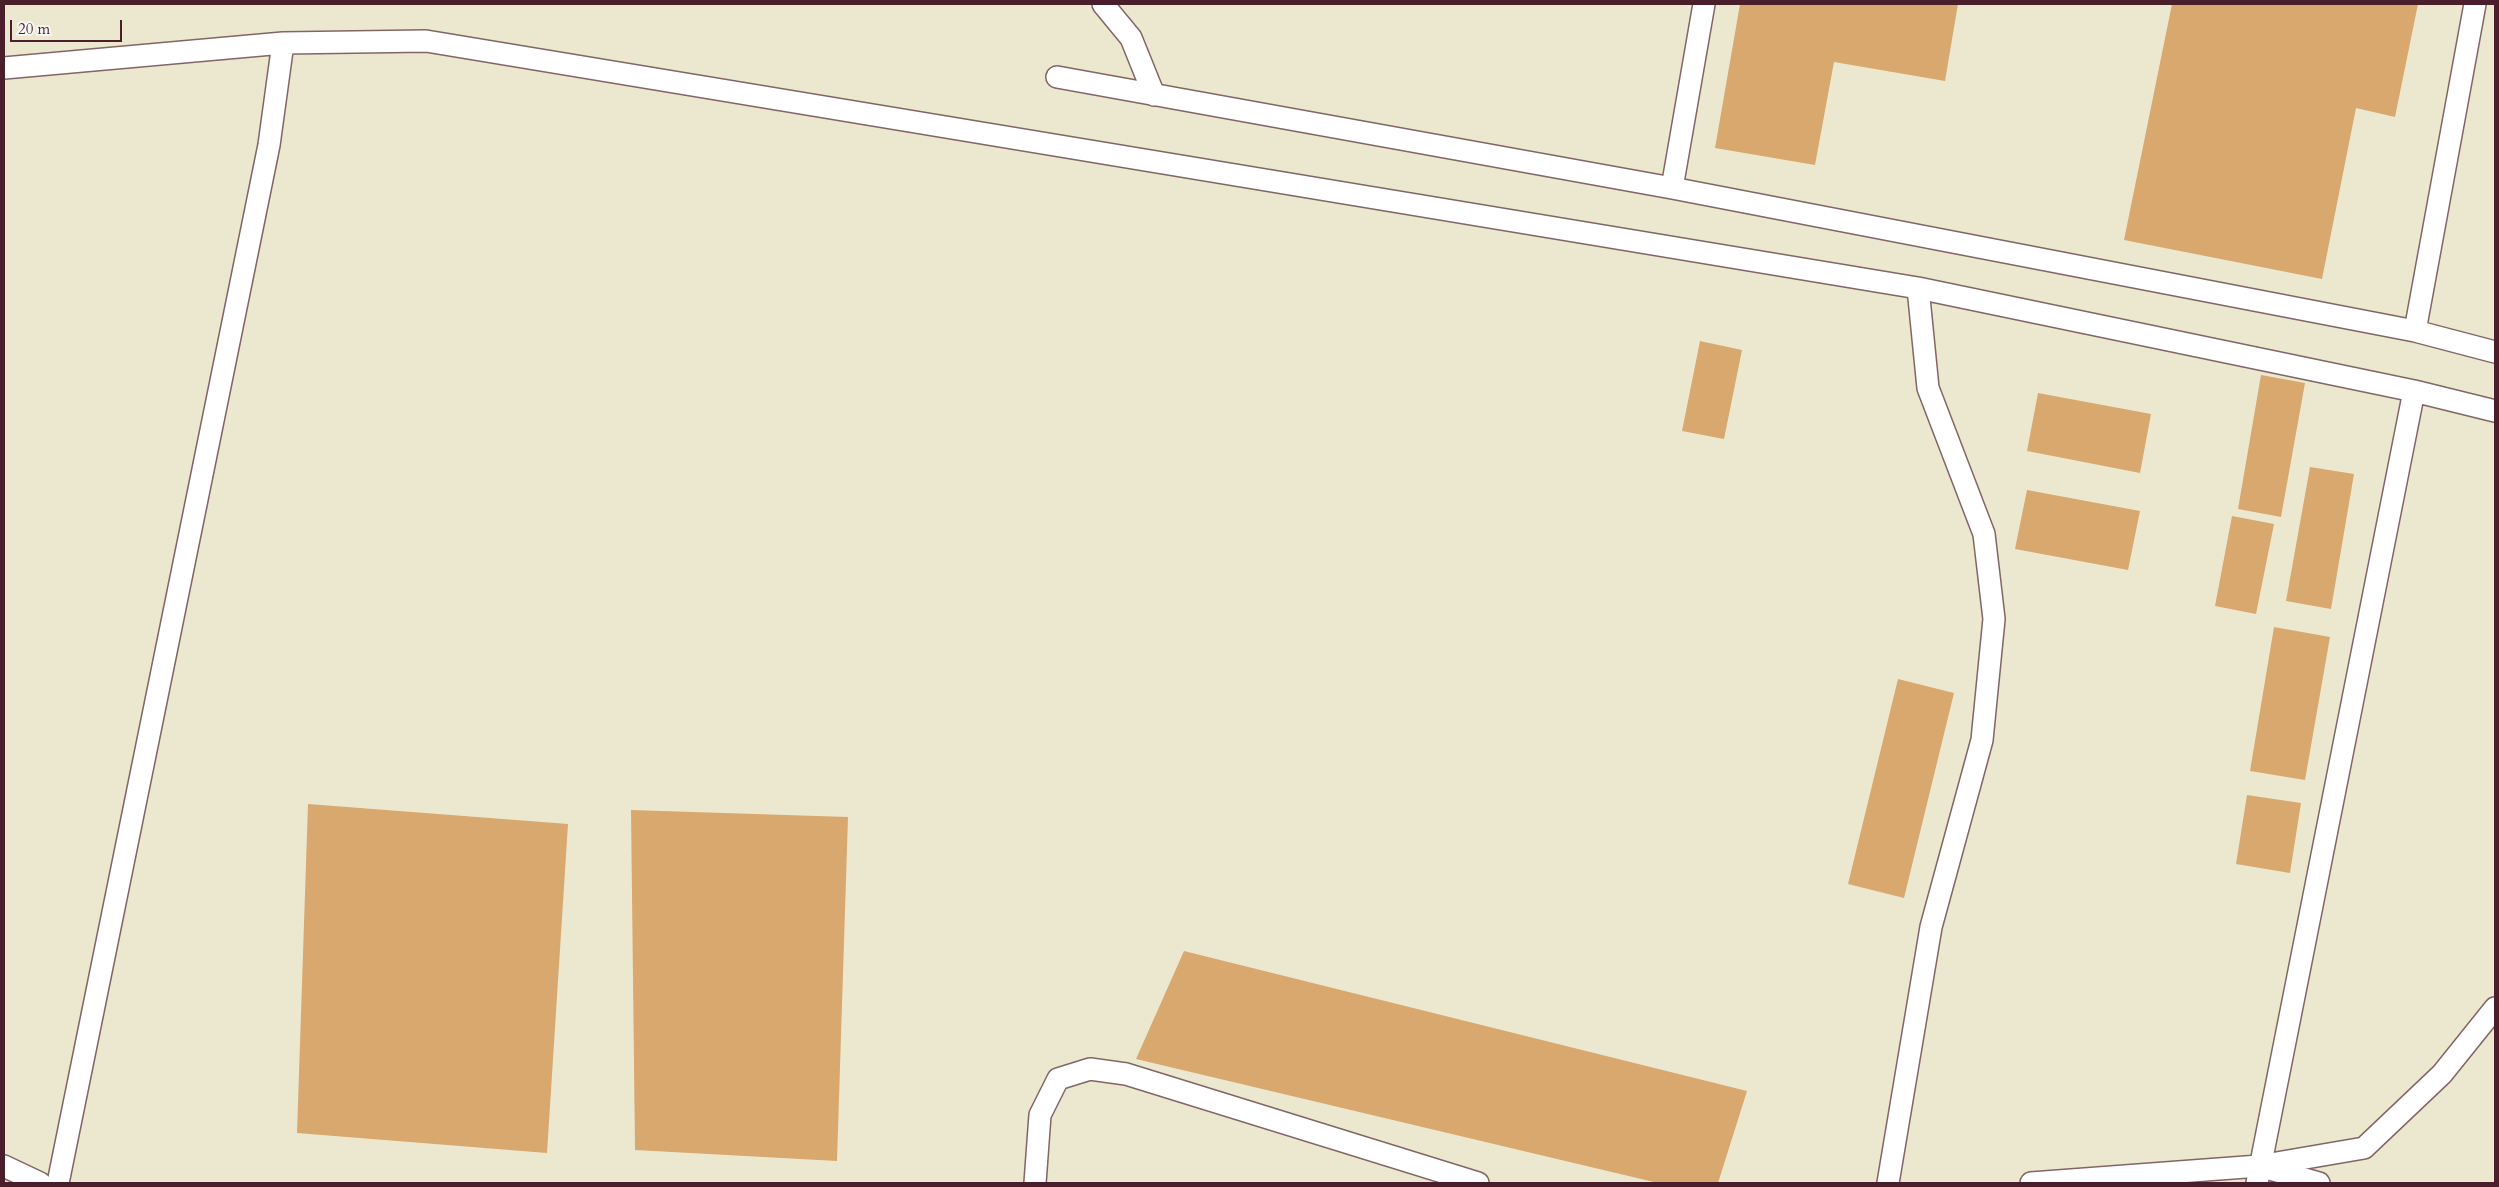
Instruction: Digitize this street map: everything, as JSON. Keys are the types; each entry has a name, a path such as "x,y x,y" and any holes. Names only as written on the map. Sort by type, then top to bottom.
{"lane":[{"path":"1103,4 1131,38 1154,95"},
{"path":"1672,188 1704,4"},
{"path":"2415,331 2475,4"},
{"path":"4,68 283,43 426,41 1918,288 2414,391 2495,411"},
{"path":"58,1183 269,145 283,43"},
{"path":"1057,77 1672,188 2415,331 2495,352"},
{"path":"1888,1183 1931,927 1982,740 1994,619 1984,534 1928,388 1918,288"},
{"path":"2258,1175 2414,391"},
{"path":"2258,1175 2364,1148 2442,1074 2495,1008"},
{"path":"1035,1183 1040,1115 1058,1079 1090,1069 1126,1074 1478,1183"},
{"path":"4,1166 40,1183"},
{"path":"2031,1183 2258,1175 2319,1183"}],"building":[{"path":"1740,4 1958,4 1945,81 1834,62 1815,165 1715,148"},
{"path":"2172,4 2418,4 2395,117 2356,108 2322,279 2124,240"},
{"path":"1700,341 1742,350 1724,439 1682,431"},
{"path":"2261,375 2305,383 2281,517 2238,509"},
{"path":"2038,393 2151,414 2140,473 2027,451"},
{"path":"2310,467 2354,474 2331,609 2286,601"},
{"path":"2027,490 2140,511 2128,570 2015,549"},
{"path":"2232,516 2274,524 2256,614 2215,606"},
{"path":"2274,627 2330,637 2305,780 2250,771"},
{"path":"1898,679 1954,693 1904,898 1848,884"},
{"path":"2247,795 2301,803 2290,873 2236,864"},
{"path":"308,804 568,824 547,1153 297,1133"},
{"path":"631,810 848,817 837,1161 635,1150"},
{"path":"1184,951 1747,1091 1718,1183 1658,1183 1136,1059"}]}
